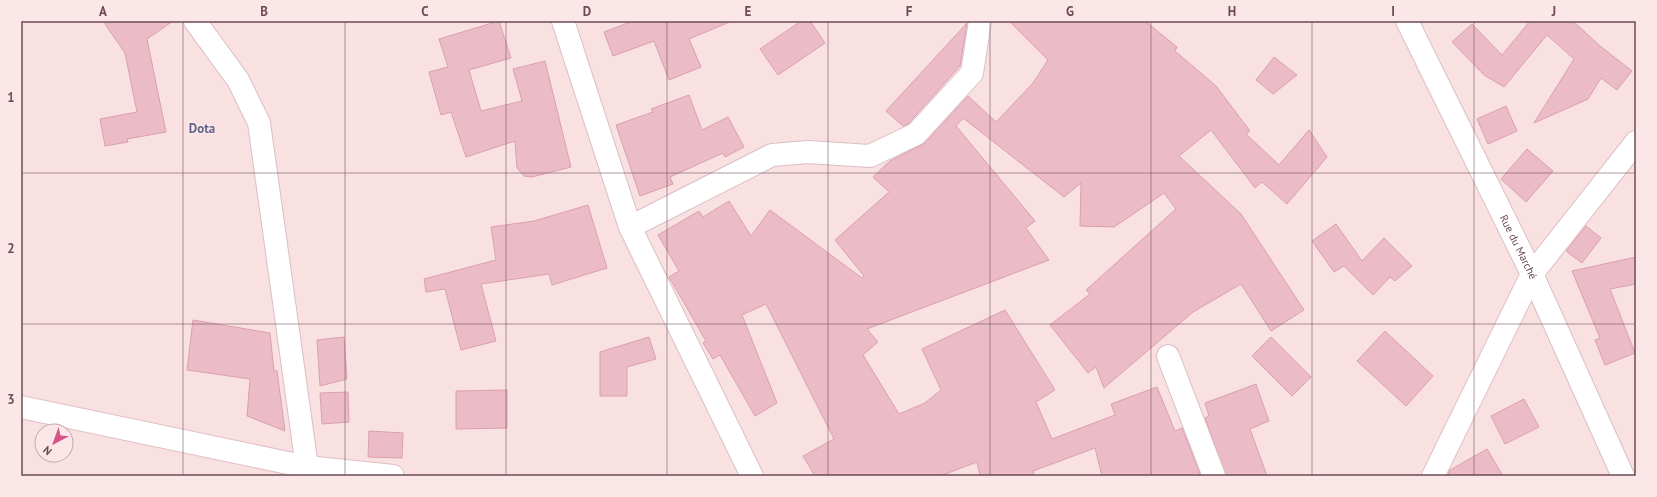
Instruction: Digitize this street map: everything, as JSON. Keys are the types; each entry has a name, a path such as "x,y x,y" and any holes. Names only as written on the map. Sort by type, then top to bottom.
{"street":[{"path":"195,21 238,80 259,123 307,467"},
{"path":"563,21 630,227 752,476"},
{"path":"630,227 772,155 808,152 870,156 916,134 972,73 980,21"},
{"name":"Rue du Marché","path":"1407,21 1532,274 1623,476"},
{"path":"1433,476 1532,274 1636,142"},
{"path":"1168,356 1214,476"},
{"path":"21,407 307,467 393,476"}],"building":[{"path":"103,21 173,21 147,39 166,132 127,139 128,142 105,146 100,119 137,112 125,53"},
{"path":"499,21 511,58 469,70 481,111 522,101 513,69 545,61 571,167 532,177 524,176 517,168 515,141 466,157 451,112 441,115 429,72 448,67 439,39"},
{"path":"633,21 732,21 689,39 701,67 669,80 654,41 613,56 604,32"},
{"path":"801,21 810,21 825,43 778,75 760,49"},
{"path":"1009,21 1145,21 1177,47 1175,51 1216,86 1250,131 1246,134 1279,165 1309,130 1327,157 1287,204 1262,182 1255,188 1211,130 1179,156 1241,214 1304,310 1271,331 1241,284 1193,312 1104,388 1096,367 1088,373 1050,325 1090,294 1086,290 1176,209 1164,193 1114,227 1080,226 1081,183 1064,197 963,118 956,126 1035,221 1026,228 1049,260 867,329 878,342 863,355 899,414 925,403 941,390 922,349 1005,310 1055,390 1036,402 1052,439 1115,415 1111,404 1157,387 1175,431 1182,428 1201,476 1102,476 1095,448 1033,471 1034,476 980,476 977,462 940,476 815,476 803,456 834,439 766,304 742,315 777,403 755,416 720,355 713,359 703,343 706,341 669,277 679,271 658,235 699,211 703,217 729,201 751,236 770,210 862,278 864,276 835,240 889,192 873,177 890,161 925,143 968,96 996,122 1033,83 1048,60"},
{"path":"1530,21 1573,21 1600,46 1632,71 1617,90 1601,78 1588,99 1534,123 1574,59 1547,35 1504,87 1484,75 1452,42 1472,24 1502,55"},
{"path":"967,23 960,66 908,124 903,126 886,111"},
{"path":"1274,57 1297,75 1273,94 1256,80"},
{"path":"689,95 702,130 728,117 744,147 725,157 723,153 670,177 673,184 640,196 616,125 653,112 651,109"},
{"path":"1506,106 1517,131 1488,144 1477,119"},
{"path":"1527,149 1553,171 1526,202 1501,179"},
{"path":"588,205 607,268 552,285 549,274 481,284 496,341 461,350 445,289 426,292 424,279 496,260 491,227 534,221"},
{"path":"1336,224 1362,261 1384,238 1412,266 1395,281 1390,277 1373,295 1344,266 1334,272 1312,241"},
{"path":"1586,226 1601,238 1582,263 1566,251"},
{"path":"1636,257 1636,284 1610,289 1635,353 1605,365 1595,340 1600,338 1572,271"},
{"path":"193,320 270,333 274,371 277,371 285,431 247,416 250,379 187,370"},
{"path":"1385,331 1433,376 1406,406 1357,361"},
{"path":"344,337 347,379 320,386 317,340"},
{"path":"649,337 656,359 627,367 627,396 600,396 600,352"},
{"path":"1271,337 1311,377 1292,396 1252,356"},
{"path":"1256,384 1269,421 1250,429 1267,476 1226,476 1205,418 1209,416 1205,403"},
{"path":"507,390 507,428 456,429 456,391"},
{"path":"348,392 349,422 322,424 320,393"},
{"path":"1524,399 1539,427 1505,444 1491,416"},
{"path":"369,431 403,433 402,458 368,457"},
{"path":"1487,449 1503,476 1447,476 1450,470"}],"district":[{"name":"Dota","path":"202,128"}]}
